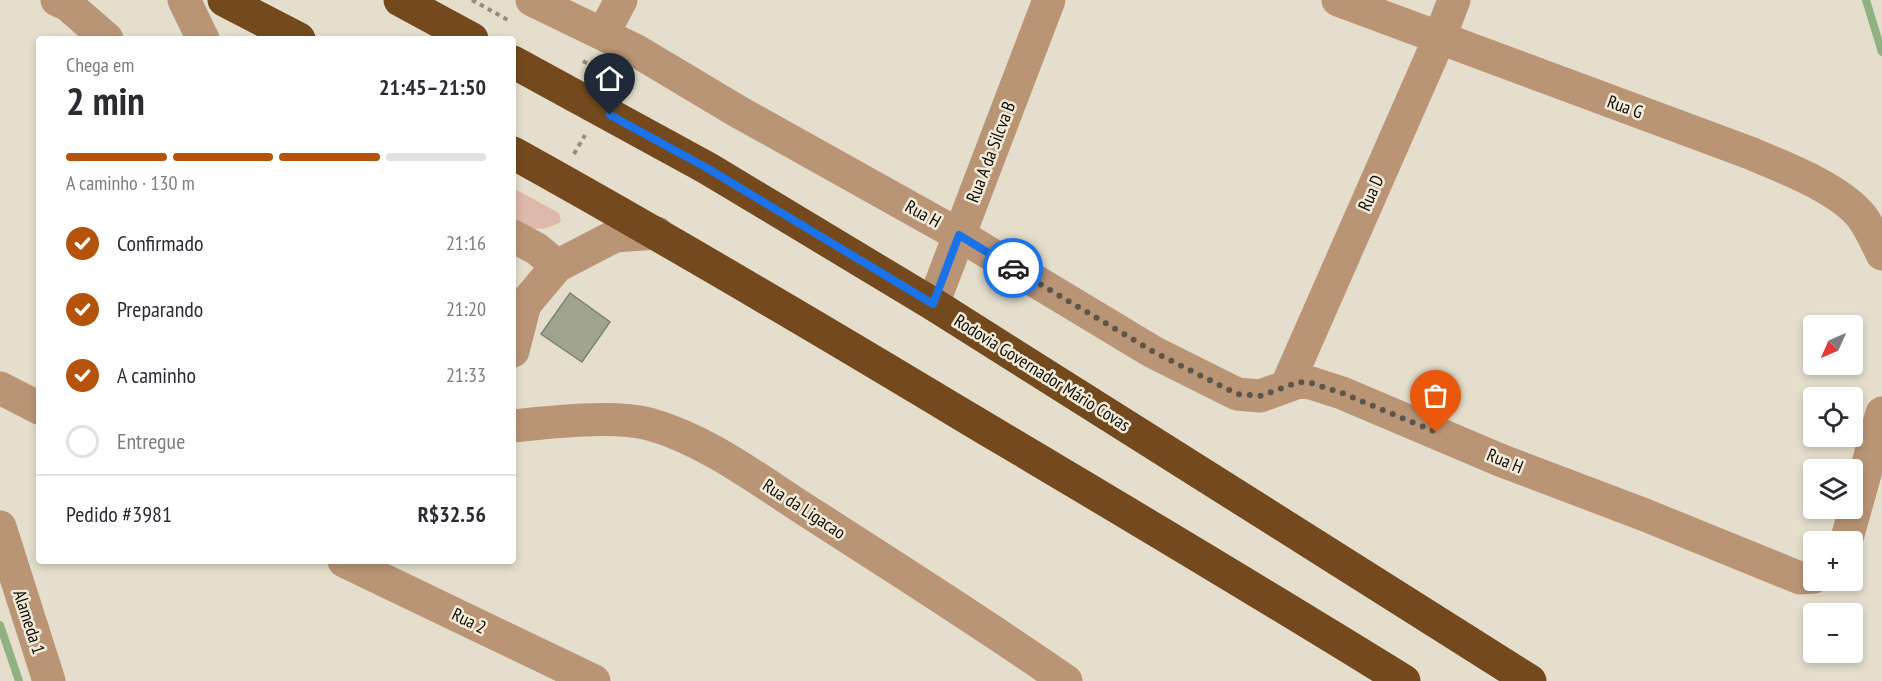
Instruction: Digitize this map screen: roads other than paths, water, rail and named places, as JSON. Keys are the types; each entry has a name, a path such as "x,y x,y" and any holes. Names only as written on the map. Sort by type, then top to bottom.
{"highway":[{"path":"224,0 292,36"},
{"path":"400,0 466,36"},
{"name":"Rodovia Governador Mário Covas","path":"516,64 707,168 933,304 1530,681"},
{"path":"516,155 657,233 1261,593 1404,681"}],"street":[{"path":"57,0 68,5 104,36"},
{"path":"184,0 202,36"},
{"name":"Rua H","path":"532,0 636,50 737,111 959,235 1154,352 1230,391 1237,394 1260,396 1299,382 1311,383 1342,393 1500,460 1803,578"},
{"path":"603,34 621,0"},
{"name":"Rua A da Silcva B","path":"933,304 1049,0"},
{"name":"Rua G","path":"1338,0 1750,153 1809,178 1850,205 1861,217 1882,254"},
{"name":"Rua D","path":"1287,385 1440,37 1454,0"},
{"path":"516,328 519,304 556,266 615,236 657,233"},
{"path":"516,238 537,249 556,266"},
{"path":"1849,531 1882,412"},
{"name":"Rua da Ligacao","path":"516,426 618,420 647,424 672,431 724,458 1004,638 1066,681"},
{"name":"Alameda 1","path":"0,527 49,681"},
{"name":"Rua 2","path":"350,564 594,681"}],"waterway":[{"path":"1866,0 1882,52"},
{"path":"0,625 19,681"}]}
